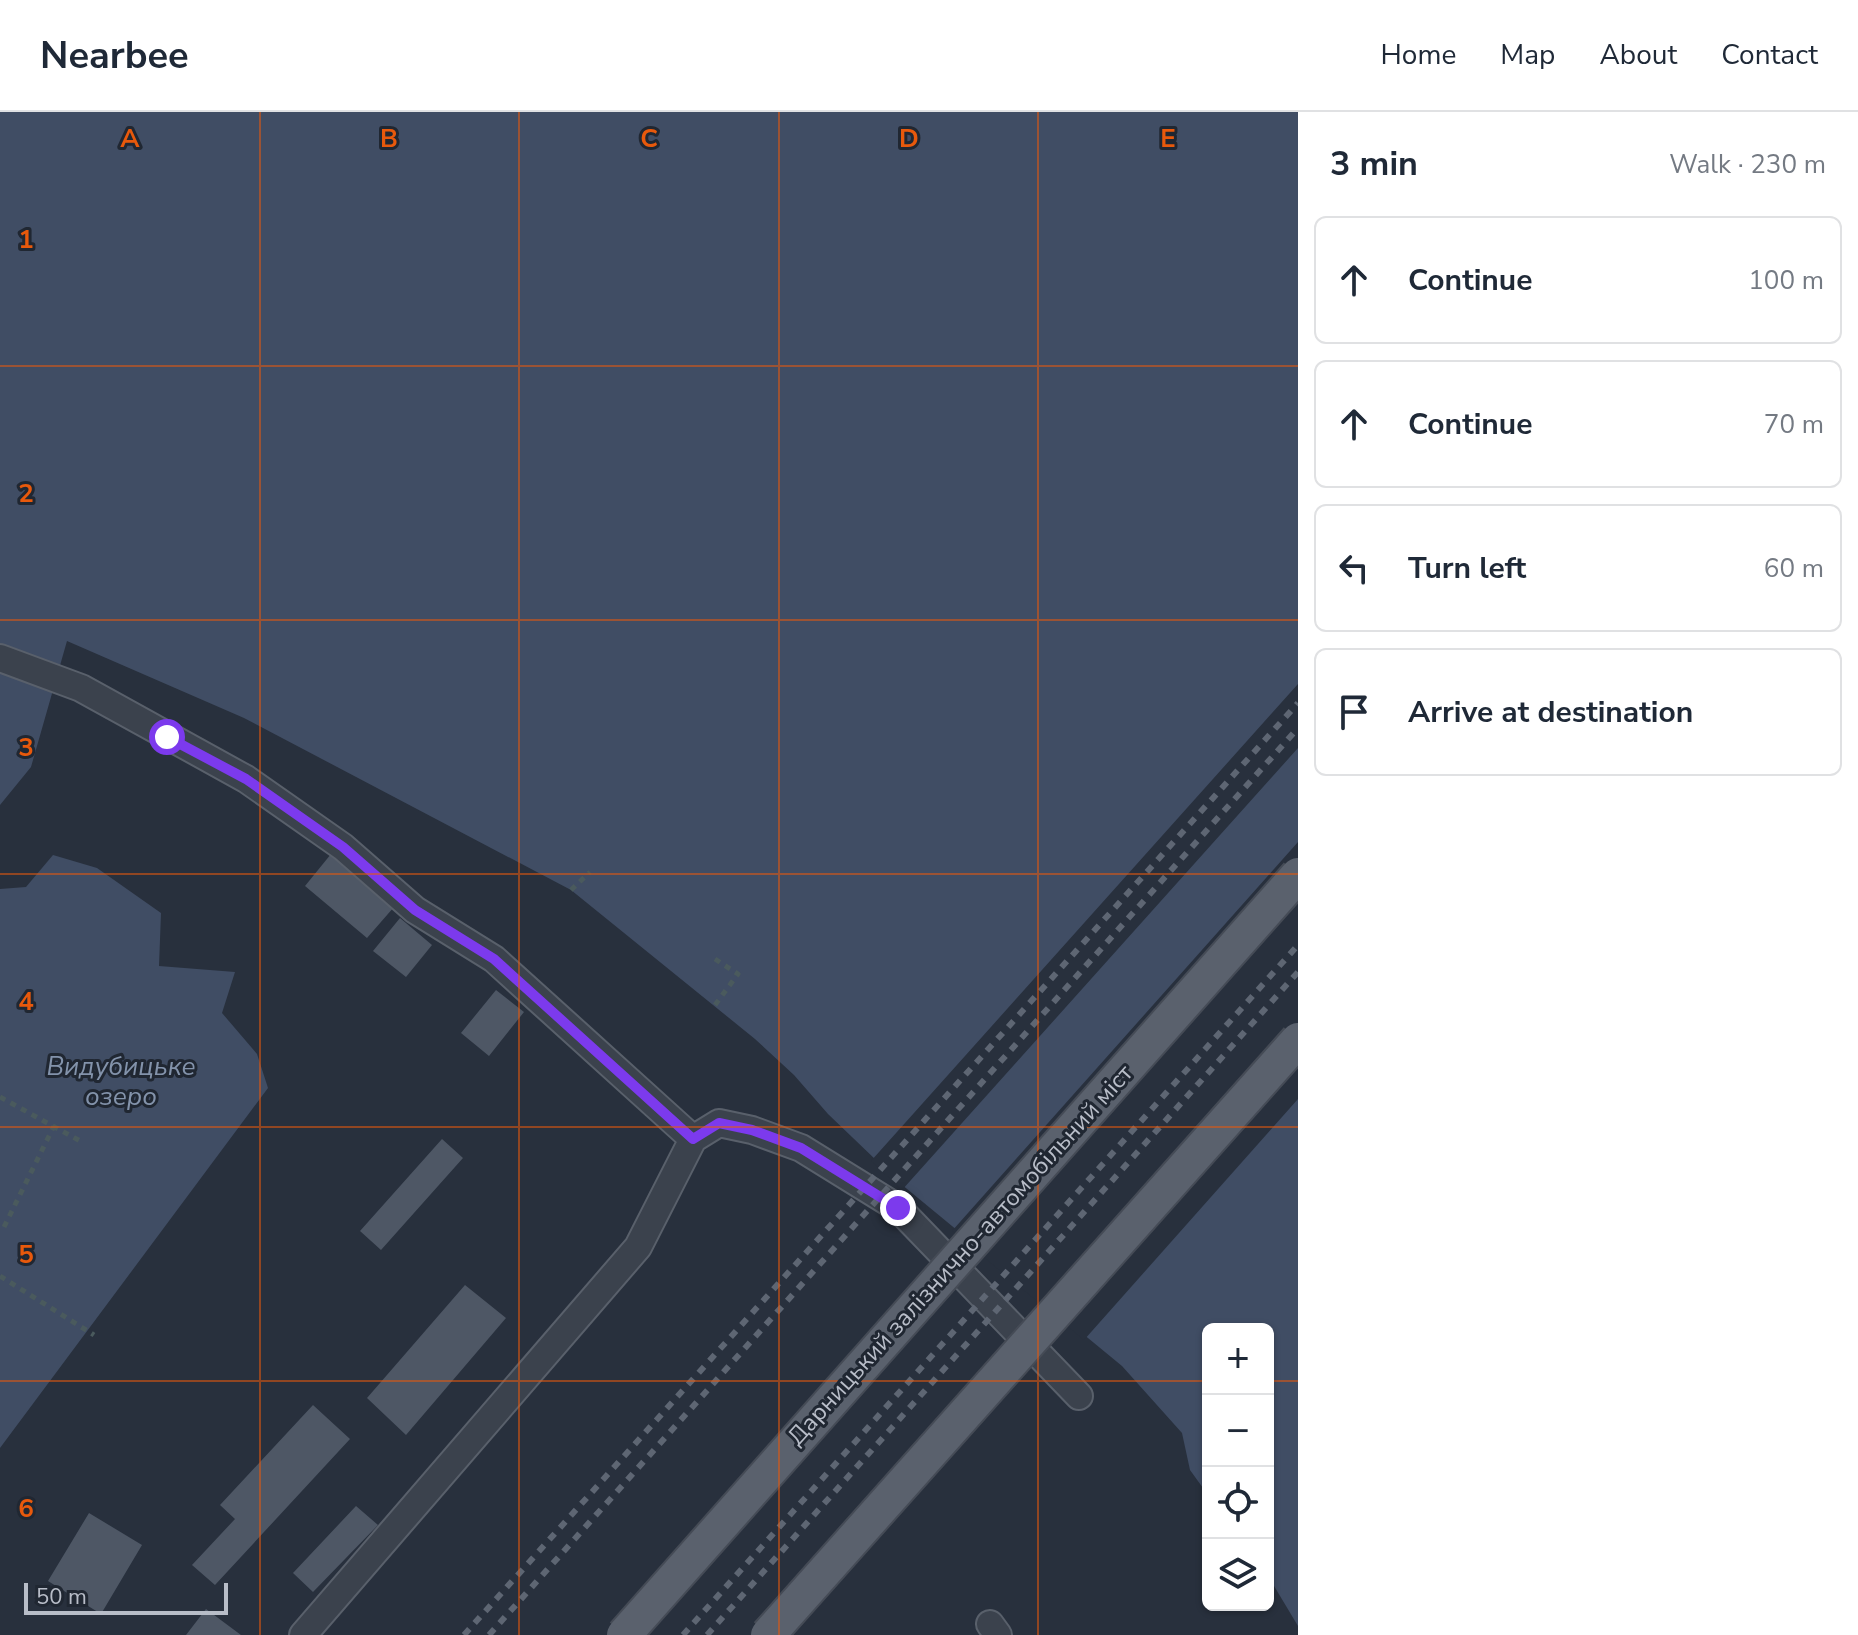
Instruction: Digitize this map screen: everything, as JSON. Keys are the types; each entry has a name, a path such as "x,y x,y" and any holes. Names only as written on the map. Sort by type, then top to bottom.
{"main road":[{"name":"Дарницький залізнично-автомобільний міст","path":"624,1635 1298,875"},
{"path":"768,1635 1298,1040"}],"street":[{"path":"0,658 81,688 246,779 343,847 415,910 494,959 693,1139"},
{"path":"303,1635 638,1247 693,1139 719,1123 752,1130 801,1148 898,1208 1079,1396"}],"path":[{"path":"571,890 590,872"},
{"path":"715,959 738,974 715,1005"},
{"path":"0,1097 82,1142"},
{"path":"4,1227 54,1126"},
{"path":"0,1276 94,1335"}],"water":[{"path":"0,112 1298,112 1298,1626 1274,1586 1274,1323 1202,1323 1202,1487 1190,1470 1182,1433 1122,1366 901,1184 755,1039 571,890 244,718 67,641 31,767 0,805"},
{"name":"Видубицьке озеро","path":"53,855 97,868 161,913 159,966 235,972 222,1013 257,1054 268,1088 0,1448 0,889 26,887"}],"pier":[{"path":"1298,684 1298,748 902,1190 871,1161"},
{"path":"1298,842 1298,1099 1084,1340 952,1231"}],"building":[{"path":"331,854 394,907 367,938 305,886"},
{"path":"400,918 432,945 406,977 373,951"},
{"path":"496,990 524,1012 489,1056 461,1033"},
{"path":"442,1139 463,1158 381,1250 360,1231"},
{"path":"465,1285 506,1318 406,1435 367,1398"},
{"path":"313,1405 350,1439 215,1585 192,1565 235,1519 220,1505"},
{"path":"356,1506 378,1525 313,1592 293,1573"},
{"path":"89,1513 142,1545 101,1614 48,1581"},
{"path":"206,1609 241,1635 186,1635"}],"railway":[{"path":"464,1635 1298,703"},
{"path":"489,1635 1298,728"},
{"path":"683,1635 1298,945"},
{"path":"707,1635 1298,972"}],"route":[{"path":"167,737 246,779 343,847 415,910 494,959 693,1139 719,1123 752,1130 801,1148 898,1208"}]}
